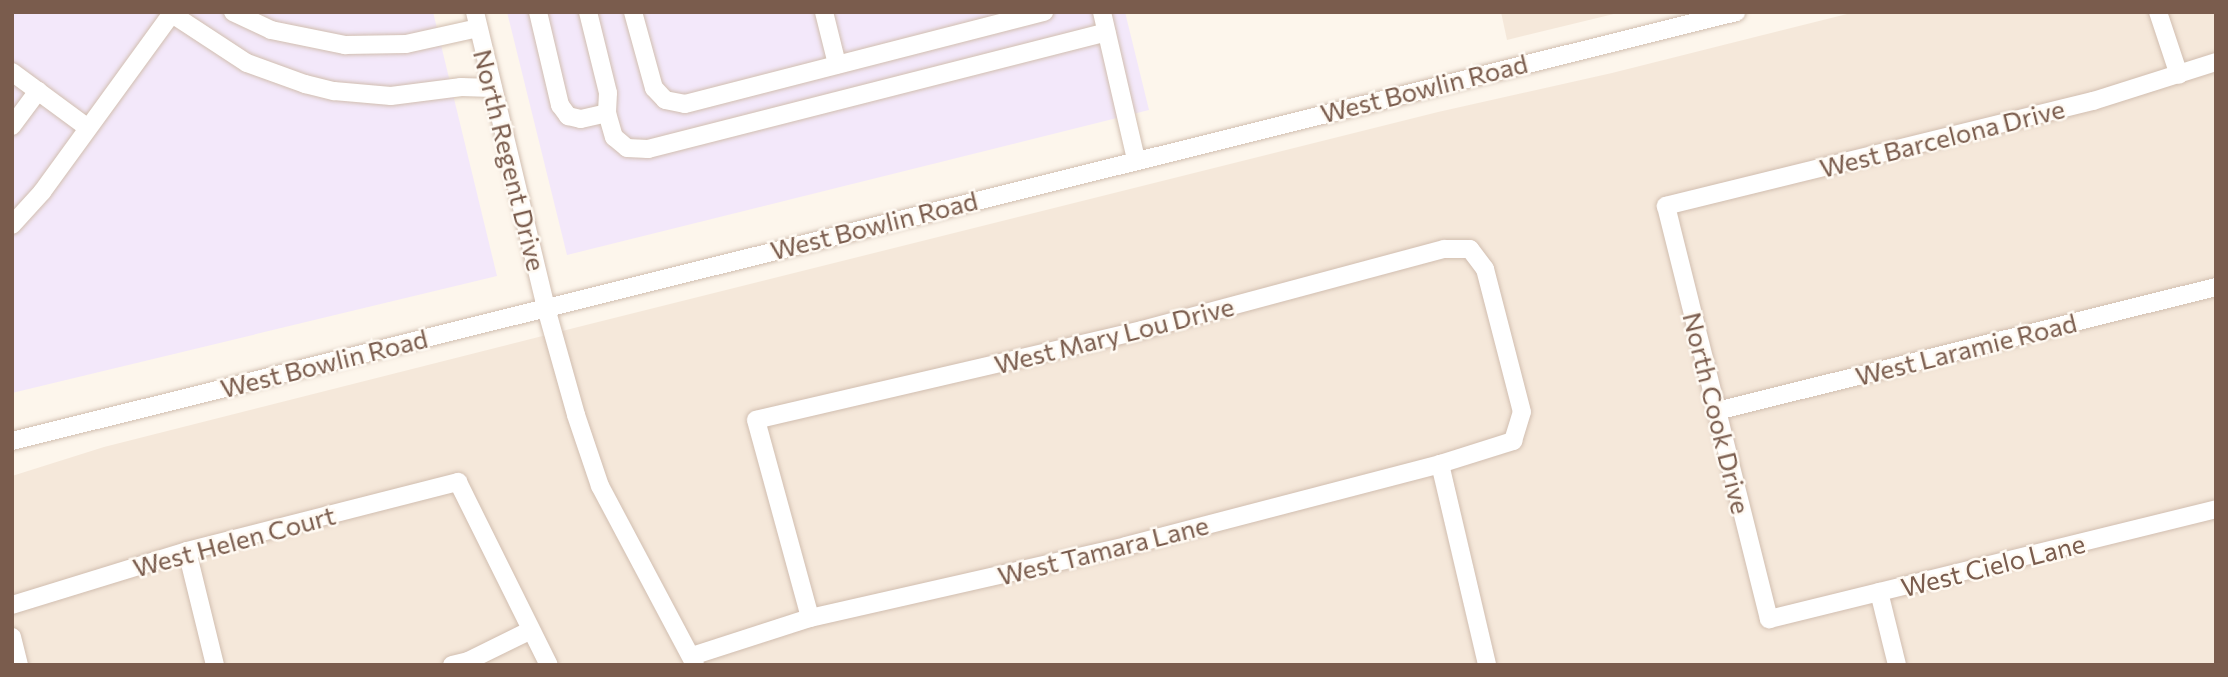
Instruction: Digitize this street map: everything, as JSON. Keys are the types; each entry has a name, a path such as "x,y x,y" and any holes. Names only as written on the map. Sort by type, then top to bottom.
{"street":[{"path":"233,12 294,36 345,45 406,44 476,20"},
{"path":"538,12 560,105 568,116 581,119 607,113"},
{"path":"588,12 608,93 607,113 614,137 627,148 648,149 1106,32"},
{"path":"633,12 646,68 654,88 665,100 685,104 1044,12"},
{"path":"824,12 837,64"},
{"path":"1102,12 1136,159"},
{"name":"West Bowlin Road","path":"12,441 1735,12"},
{"path":"2158,12 2179,75"},
{"path":"12,225 42,192 171,13 247,63 304,85 334,92 391,96 461,87 493,88"},
{"name":"North Regent Drive","path":"476,20 546,308 600,486 646,578 694,660"},
{"name":"West Barcelona Drive","path":"1666,206 2093,101 2216,62"},
{"path":"12,72 88,128"},
{"path":"12,126 38,91"},
{"name":"North Cook Drive","path":"1666,206 1769,619"},
{"name":"West Mary Lou Drive","path":"810,618 756,420 1142,330 1444,249 1470,249 1485,269 1522,412 1513,441"},
{"name":"West Laramie Road","path":"1717,411 2216,287"},
{"name":"West Tamara Lane","path":"694,660 810,618 1126,546 1440,464 1513,441"},
{"path":"1440,464 1487,665"},
{"name":"West Helen Court","path":"12,605 187,551 458,482 531,630"},
{"name":"West Cielo Lane","path":"1769,619 2216,509"},
{"path":"187,551 215,665"},
{"path":"1880,592 1897,665"},
{"path":"452,665 468,661 531,630 549,665"},
{"path":"12,638 19,665"}],"shaded area":[{"path":"12,12 433,12 497,276 12,393"},
{"path":"507,12 1125,12 1149,110 567,255"},
{"path":"1501,12 1622,12 1507,40"},
{"path":"1855,12 2216,12 2216,665 12,665 12,476 104,447 586,325 1438,112 1612,73"}]}
